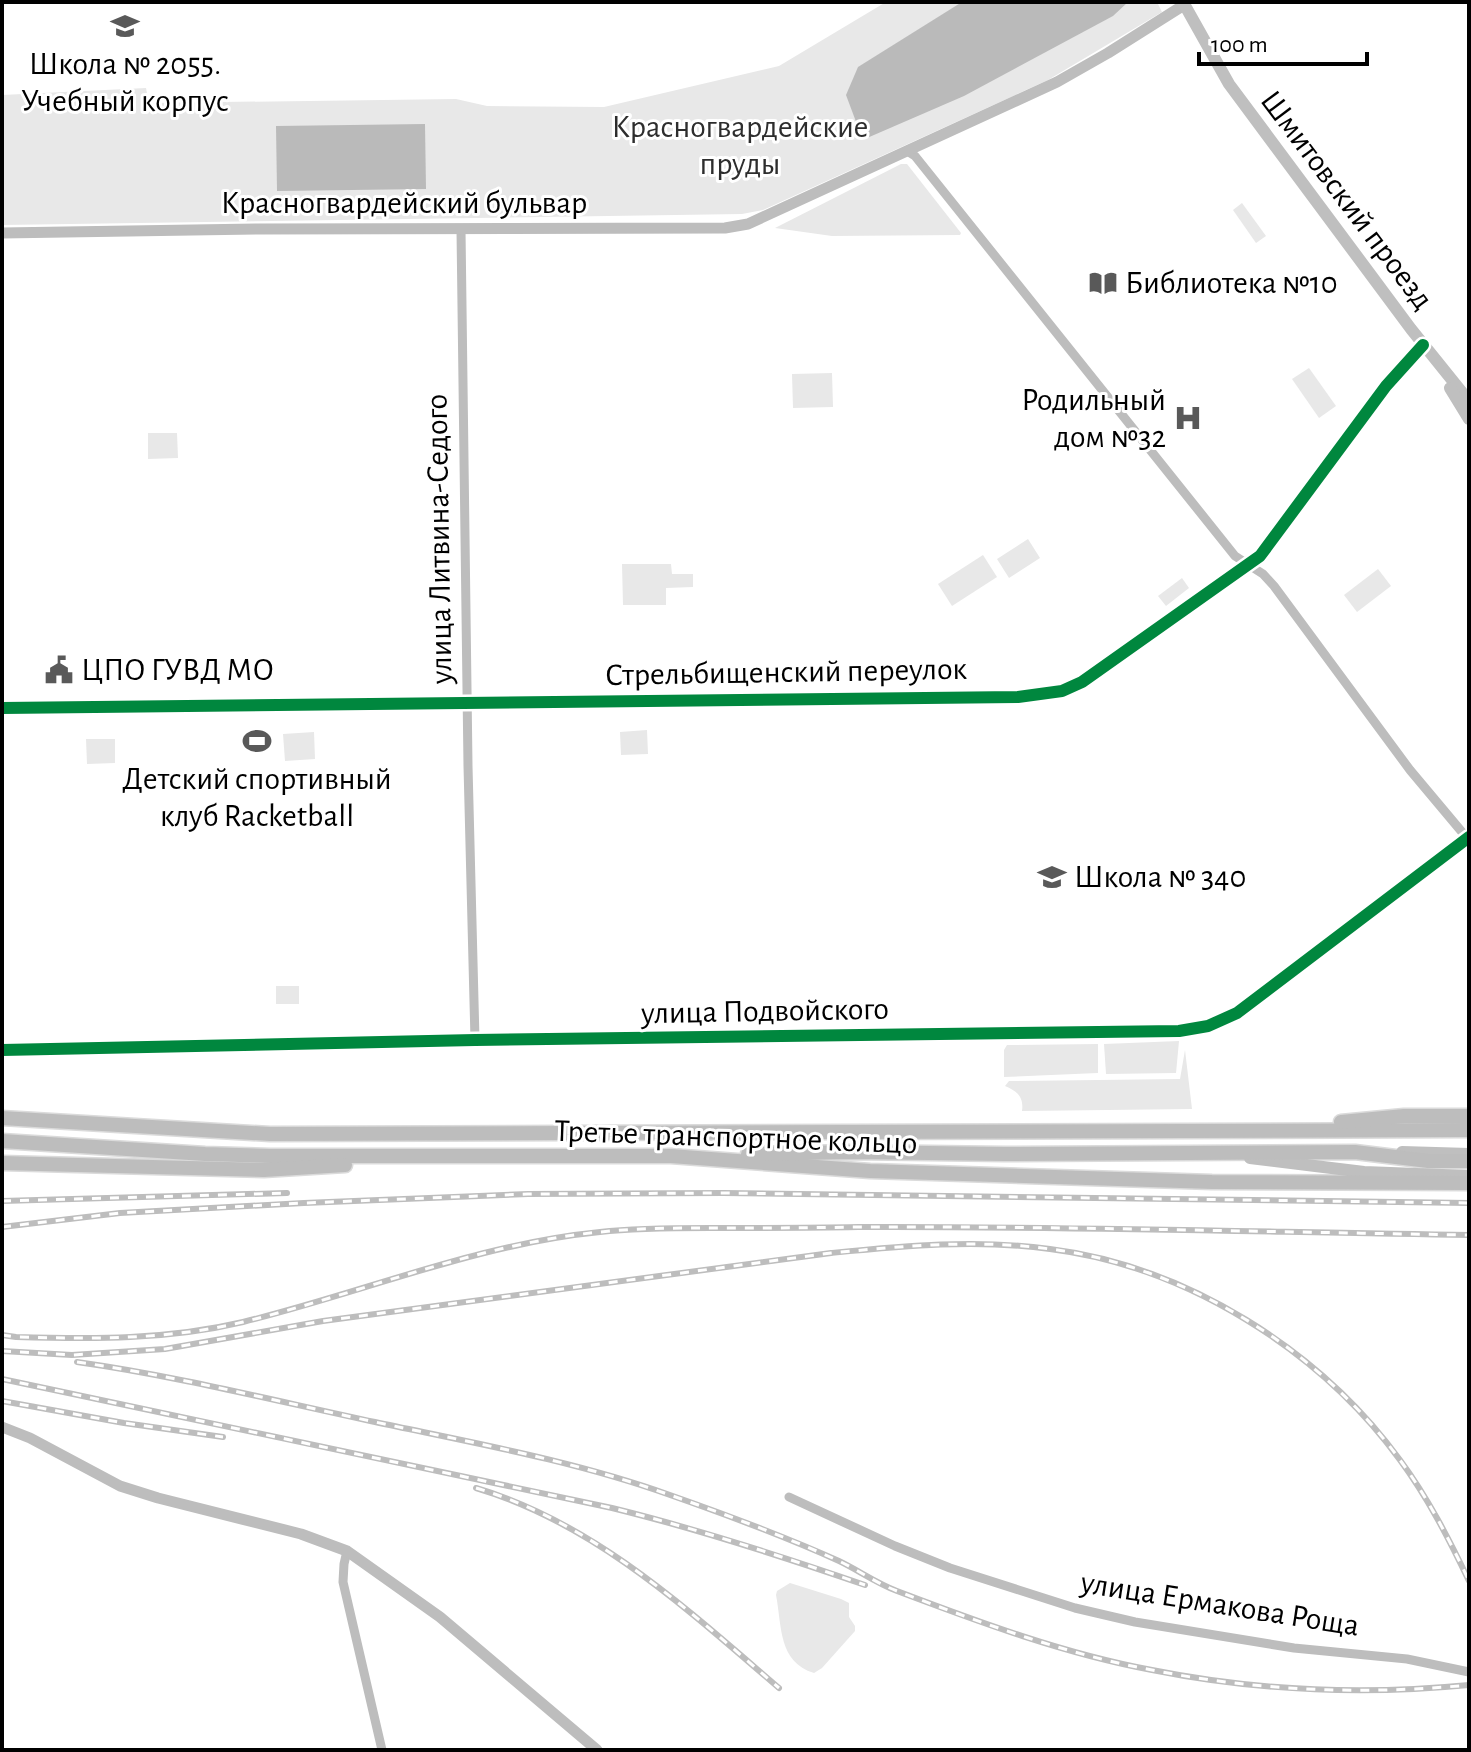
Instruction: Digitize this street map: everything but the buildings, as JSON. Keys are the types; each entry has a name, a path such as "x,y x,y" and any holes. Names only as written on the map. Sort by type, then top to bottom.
{"main road":[{"name":"Шмитовский проезд","path":"1184,3 1229,84 1423,345 1469,401"},
{"name":"Шмитовский проезд","path":"1423,345 1469,419"},
{"path":"1277,1130 1404,1116 1469,1116"},
{"name":"Третье транспортное кольцо","path":"2,1118 270,1134 1469,1130"},
{"name":"Третье транспортное кольцо","path":"2,1141 205,1154 443,1157 839,1152 1355,1152 1428,1161 1469,1161"},
{"path":"1355,1152 1469,1154"},
{"path":"1220,1153 1364,1172 1469,1176"},
{"name":"Третье транспортное кольцо","path":"671,1156 870,1171 1212,1182 1469,1183"},
{"path":"2,1163 264,1170 443,1157"}],"street":[{"name":"Красногвардейский бульвар","path":"2,233 725,228 748,224 1057,82 1184,3"},
{"path":"907,151 915,156 1235,556 1263,574 1274,586 1410,770 1468,838"},
{"name":"улица Литвина-Седого","path":"461,230 475,1040"},
{"name":"Стрельбищенский переулок","path":"2,708 1018,697 1062,691 1082,682 1265,551 1386,386 1423,345"},
{"name":"улица Подвойского","path":"2,1050 1179,1031 1208,1026 1237,1013 1468,838"},
{"path":"2,1427 30,1438 120,1486 301,1534 347,1551 440,1617 597,1750"},
{"name":"улица Ермакова Роща","path":"789,1497 950,1568 1086,1611 1294,1648 1422,1661 1469,1672"},
{"path":"347,1551 343,1582 382,1750"}],"green space":[{"name":"Красногвардейские пруды","path":"886,2 1157,2 1162,12 1048,80 763,210 742,214 2,225 2,95 146,88 149,103 456,99 487,106 604,107 779,66"},
{"path":"901,164 907,164 960,235 832,236 775,228"},
{"path":"1242,203 1266,236 1256,243 1233,210"},
{"path":"1309,368 1336,406 1319,418 1292,379"},
{"path":"832,373 833,407 793,408 792,374"},
{"path":"148,433 177,433 178,458 148,459"},
{"path":"1028,539 1040,558 1009,578 997,559"},
{"path":"983,555 997,577 952,606 938,584"},
{"path":"622,564 671,564 672,574 693,574 693,587 666,588 666,605 623,605"},
{"path":"1378,569 1391,586 1357,612 1344,595"},
{"path":"1182,578 1189,588 1166,606 1158,596"},
{"path":"647,730 648,754 621,755 620,732"},
{"path":"314,732 315,759 285,761 283,734"},
{"path":"86,739 115,739 115,763 87,764"},
{"path":"276,986 299,986 299,1004 276,1004"},
{"path":"1179,1041 1176,1073 1106,1074 1104,1044"},
{"path":"1098,1044 1098,1073 1004,1077 1004,1050 1007,1045"},
{"path":"1185,1050 1192,1109 1022,1111 1019,1095 1005,1086 1009,1081 1180,1079"},
{"path":"790,1583 849,1603 849,1617 855,1631 814,1673 794,1661 784,1642 776,1595"}],"shaded area":[{"path":"962,2 1128,2 1113,16 964,96 867,138 861,135 846,95 858,67"},
{"path":"425,124 426,189 277,191 276,126"}],"railway":[{"path":"2,1201 287,1193"},
{"path":"2,1227 120,1213 528,1194 723,1193 1469,1203"},
{"path":"2,1335 102,1338 215,1328 509,1247 554,1238 627,1230 1010,1227 1469,1235"},
{"path":"2,1351 72,1355 165,1349 323,1321 831,1253 967,1244 1050,1249 1101,1258 1151,1274 1199,1294 1290,1349 1331,1383 1368,1420 1400,1460 1438,1519 1469,1581"},
{"path":"77,1362 226,1389 598,1472 776,1534 839,1561 889,1588 959,1614 1055,1646 1119,1663 1191,1677 1270,1687 1390,1690 1469,1685"},
{"path":"2,1379 612,1508 739,1544 865,1585"},
{"path":"2,1401 223,1437"},
{"path":"476,1488 519,1503 599,1546 674,1599 779,1688"}],"cycle path":[{"path":"2,708 1018,697 1062,691 1082,682 1260,556 1386,386 1423,345"},
{"path":"2,1050 1179,1031 1208,1026 1237,1013 1469,837"}],"place":[{"name":"Школа № 2055. Учебный корпус","path":"125,26"},
{"name":"Библиотека №10","path":"1103,283"},
{"name":"Родильный дом №32","path":"1188,418"},
{"name":"ЦПО ГУВД МО","path":"59,670"},
{"name":"Детский спортивный клуб Racketball","path":"257,741"},
{"name":"Школа № 340","path":"1052,877"}]}
